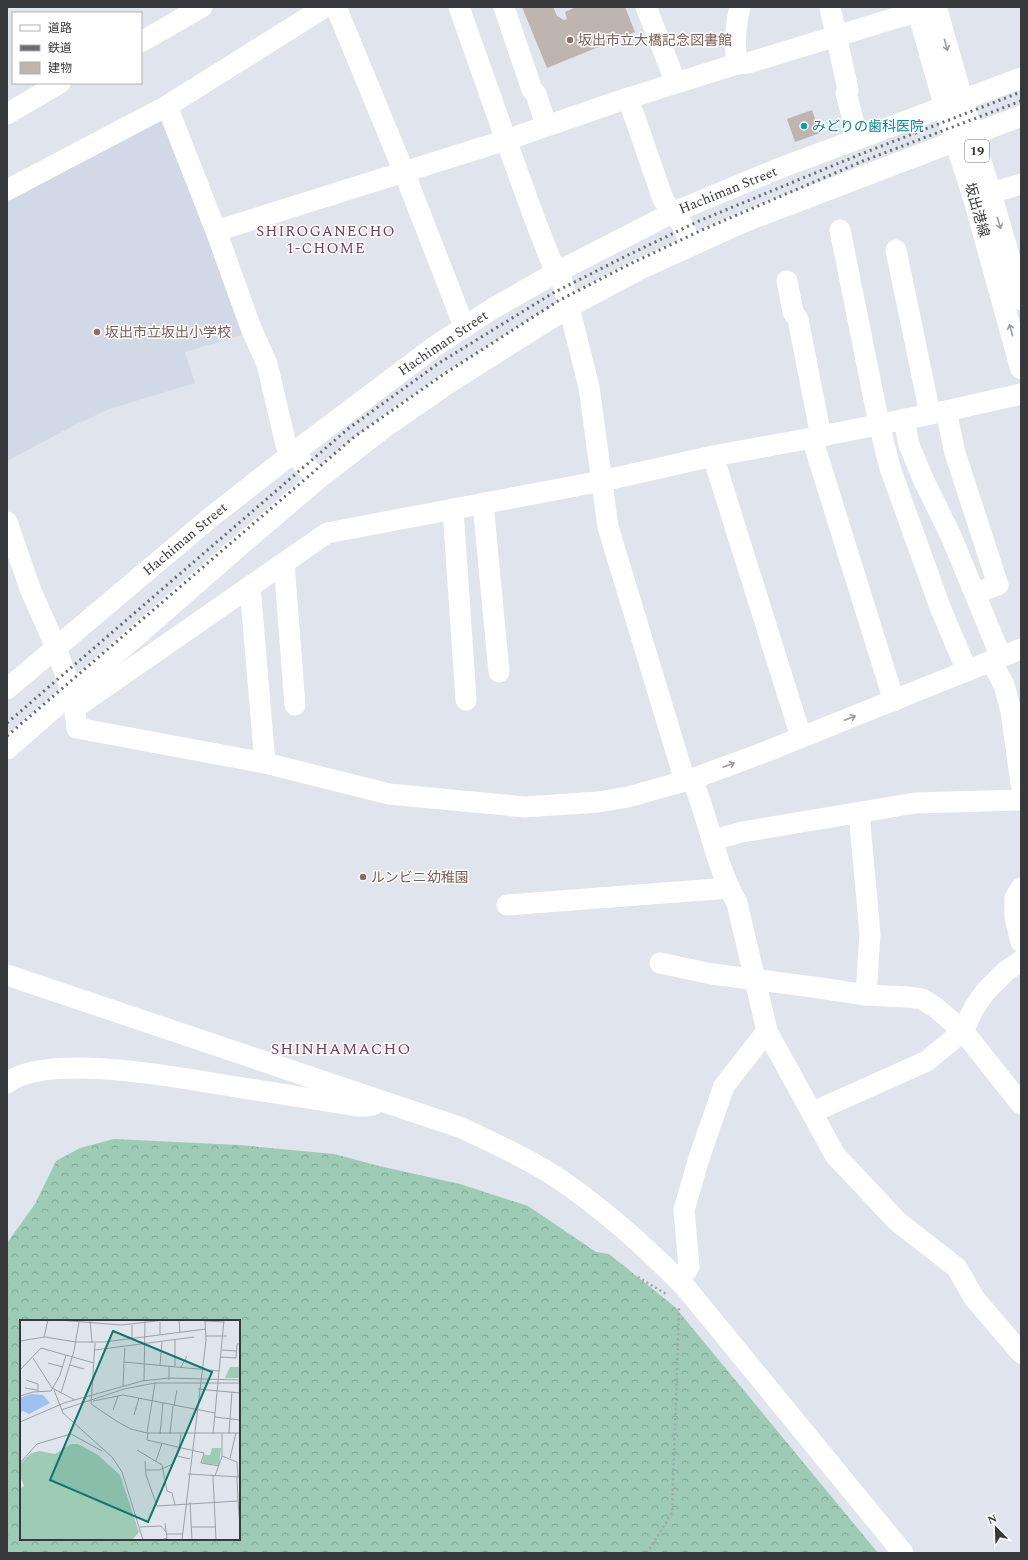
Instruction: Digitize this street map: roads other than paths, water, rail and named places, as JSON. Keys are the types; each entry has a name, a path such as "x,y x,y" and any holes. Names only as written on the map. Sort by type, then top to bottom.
{"main road":[{"name":"坂出港線","path":"929,8 953,103 964,138 1021,299"},
{"name":"坂出港線","path":"983,195 1021,368"}],"street":[{"path":"142,41 202,7"},
{"path":"7,190 167,106 325,7"},
{"path":"336,7 404,172 464,326"},
{"path":"459,7 535,220 562,281 588,387 610,535 688,780 701,800 729,888 737,903 767,1031 813,1112 835,1155 898,1221 957,1268 974,1298 1021,1353"},
{"path":"504,7 532,90 536,94 546,125"},
{"path":"646,7 676,83"},
{"path":"737,64 735,24 740,7"},
{"path":"830,7 848,90 846,93 858,139"},
{"path":"216,231 506,140 628,98 737,64 748,63 929,8"},
{"name":"Hachiman Street","path":"7,689 211,517 396,375 464,326 557,272 672,213 780,168 1021,78"},
{"path":"7,114 58,84"},
{"path":"628,98 663,199 672,213 680,221 692,245"},
{"path":"167,106 216,231 251,328 268,364 286,445 318,479"},
{"path":"74,700 236,548 318,479 389,424 450,382 569,307 640,269 746,221 1021,116"},
{"path":"983,195 1021,184"},
{"path":"840,230 879,424 890,468 940,607 967,671"},
{"path":"896,250 938,413 955,453 998,584 976,594"},
{"path":"787,281 793,312 798,319 816,437 894,701"},
{"path":"7,749 74,700 250,587 327,534 602,481 713,456 938,413 1021,394"},
{"path":"904,419 909,445 976,594 1011,711 1021,784"},
{"path":"713,456 801,737"},
{"path":"483,503 499,672"},
{"path":"453,509 466,700"},
{"path":"7,522 31,591 56,648 74,700 77,728 264,763 389,794 525,807 598,802 628,797 688,780 760,754 1021,649"},
{"path":"284,563 295,705"},
{"path":"250,587 264,763"},
{"path":"713,840 742,832 915,803 1021,800"},
{"path":"859,813 870,934 866,995"},
{"path":"507,905 729,888"},
{"path":"1021,888 1015,898 1015,917 1021,942"},
{"path":"813,1112 927,1061 963,1032 974,1008 984,992 1006,971 1021,961"},
{"path":"660,963 712,974 755,980 866,995 908,996 922,999 935,1007 963,1032 1021,1104"},
{"path":"7,975 462,1128 508,1150 558,1179 611,1217 646,1248 675,1289 754,1370 902,1553"},
{"path":"675,1289 689,1267 684,1210 699,1158 724,1086 767,1031"},
{"path":"7,1083 14,1078 39,1070 89,1068 154,1074 357,1106 375,1104 379,1099"}],"railway":[{"path":"7,723 349,428 439,363 553,293 699,221 861,154 1021,92"},
{"path":"7,736 354,437 444,374 558,301 630,264 702,230 863,161 1021,101"}],"place":[{"name":"坂出市立大橋記念図書館","path":"570,40"},
{"name":"みどりの歯科医院","path":"804,126"},
{"name":"坂出市立坂出小学校","path":"97,332"},
{"name":"ルンビニ幼稚園","path":"363,877"}],"district":[{"name":"SHIROGANECHO 1-CHOME","path":"326,240"},
{"name":"SHINHAMACHO","path":"341,1049"}]}
